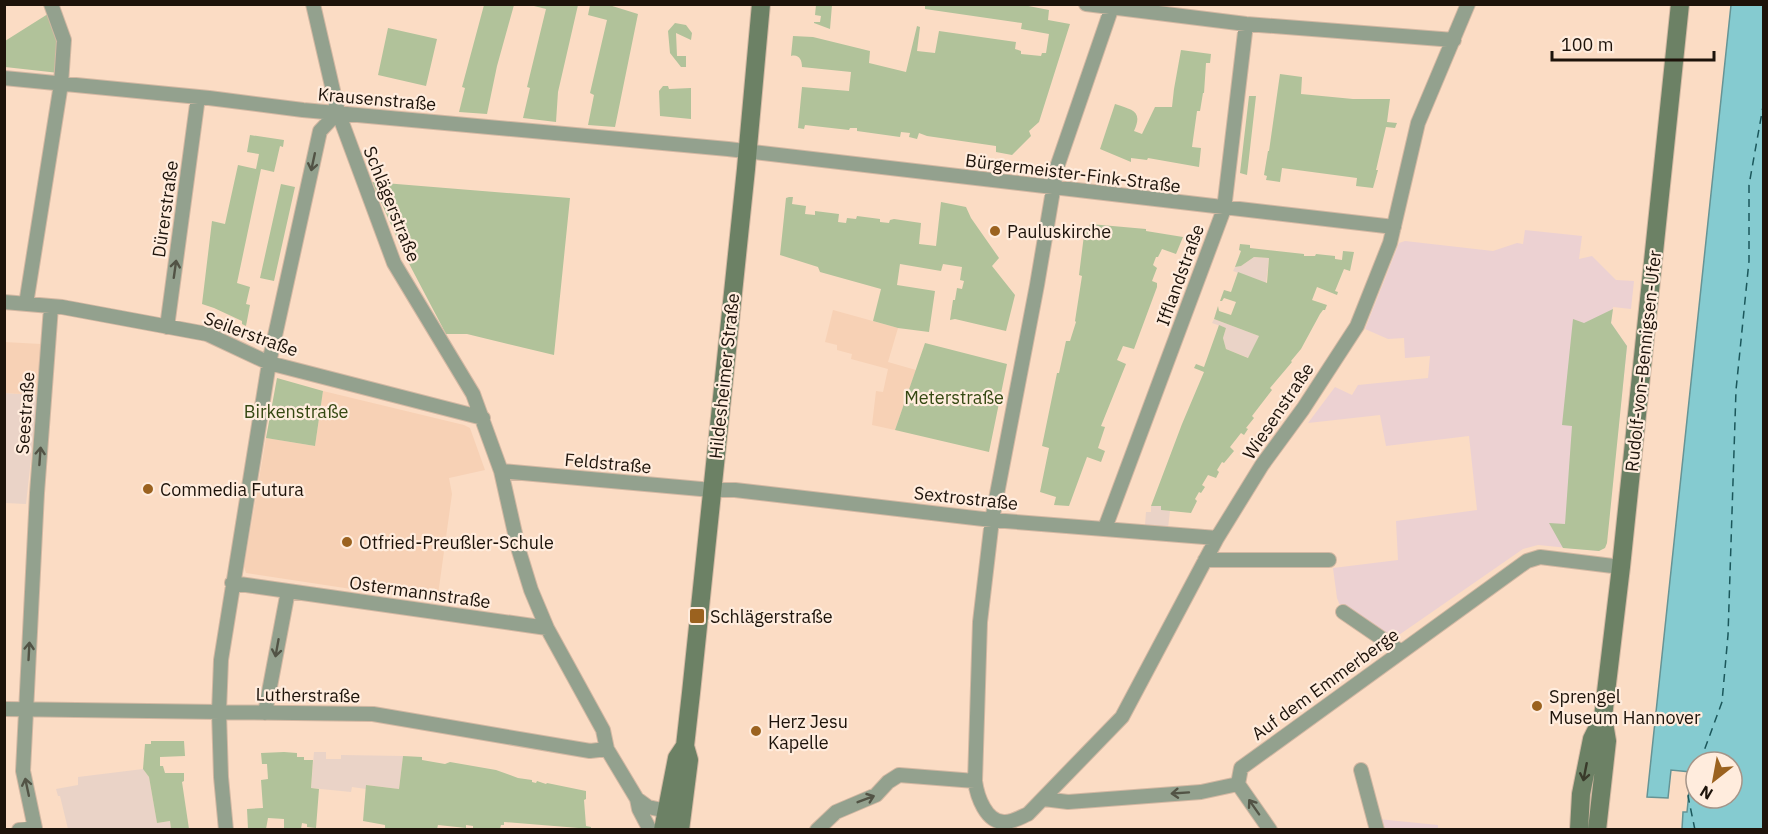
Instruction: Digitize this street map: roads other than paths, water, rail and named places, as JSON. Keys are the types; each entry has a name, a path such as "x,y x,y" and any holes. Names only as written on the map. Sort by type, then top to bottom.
{"street":[{"name":"Schlägerstraße","path":"313,4 338,112 394,263 472,394 483,418 501,471 519,551 547,628 603,730 607,749 637,798 639,809 650,830"},
{"name":"Hildesheimer Straße","path":"673,821 677,758 685,746 761,4"},
{"path":"1086,4 1246,24 1454,40"},
{"name":"Wiesenstraße","path":"1044,799 1122,717 1217,538 1262,465 1303,409 1357,326 1394,227 1418,123 1468,4"},
{"name":"Rudolf-von-Bennigsen-Ufer","path":"1598,830 1607,741 1603,717 1680,4"},
{"path":"26,304 61,84 64,40 54,5"},
{"path":"1112,6 1057,167 1052,188 1037,285 992,519 980,622 976,789 987,813 1002,823 1028,814 1044,799 1068,802 1201,792 1238,784 1270,830"},
{"name":"Ifflandstraße","path":"1105,528 1224,209 1246,24"},
{"name":"Krausenstraße","path":"4,78 303,110 747,152"},
{"name":"Dürerstraße","path":"167,327 198,97"},
{"path":"226,830 221,777 219,711 221,660 232,583 269,363 320,131 338,112"},
{"name":"Bürgermeister-Fink-Straße","path":"747,152 1394,227"},
{"name":"Seilerstraße","path":"4,302 62,307 207,334 269,363 483,418"},
{"name":"Seestraße","path":"19,830 36,829 23,771 37,493 51,307"},
{"name":"Feldstraße","path":"501,471 712,490"},
{"name":"Sextrostraße","path":"712,490 735,489 992,519 1217,538"},
{"name":"Auf dem Emmerberge","path":"1238,784 1241,768 1527,561 1540,557 1621,567"},
{"path":"1205,560 1329,560"},
{"name":"Ostermannstraße","path":"232,583 547,628"},
{"path":"265,712 288,591"},
{"path":"1343,612 1400,651"},
{"name":"Lutherstraße","path":"4,709 373,714 590,751 607,749"},
{"name":"Rudolf-von-Bennigsen-Ufer","path":"1579,830 1581,794 1592,739 1603,717"},
{"path":"1361,770 1377,830"},
{"path":"817,830 836,812 876,795 888,782 899,775 975,781"},
{"path":"637,798 673,821"}],"water":[{"path":"1731,5 1764,5 1763,829 1682,829 1683,812 1687,810 1744,810 1744,750 1684,750 1684,771 1671,770 1668,798 1647,797"}],"place":[{"name":"Pauluskirche","path":"995,231"},
{"name":"Commedia Futura","path":"148,489"},
{"name":"Otfried-Preußler-Schule","path":"347,542"},
{"name":"Schlägerstraße","path":"697,616"},
{"name":"Sprengel Museum Hannover","path":"1537,706"},
{"name":"Herz Jesu Kapelle","path":"756,731"}],"park label":[{"name":"Meterstraße","path":"954,397"},
{"name":"Birkenstraße","path":"296,411"}]}
